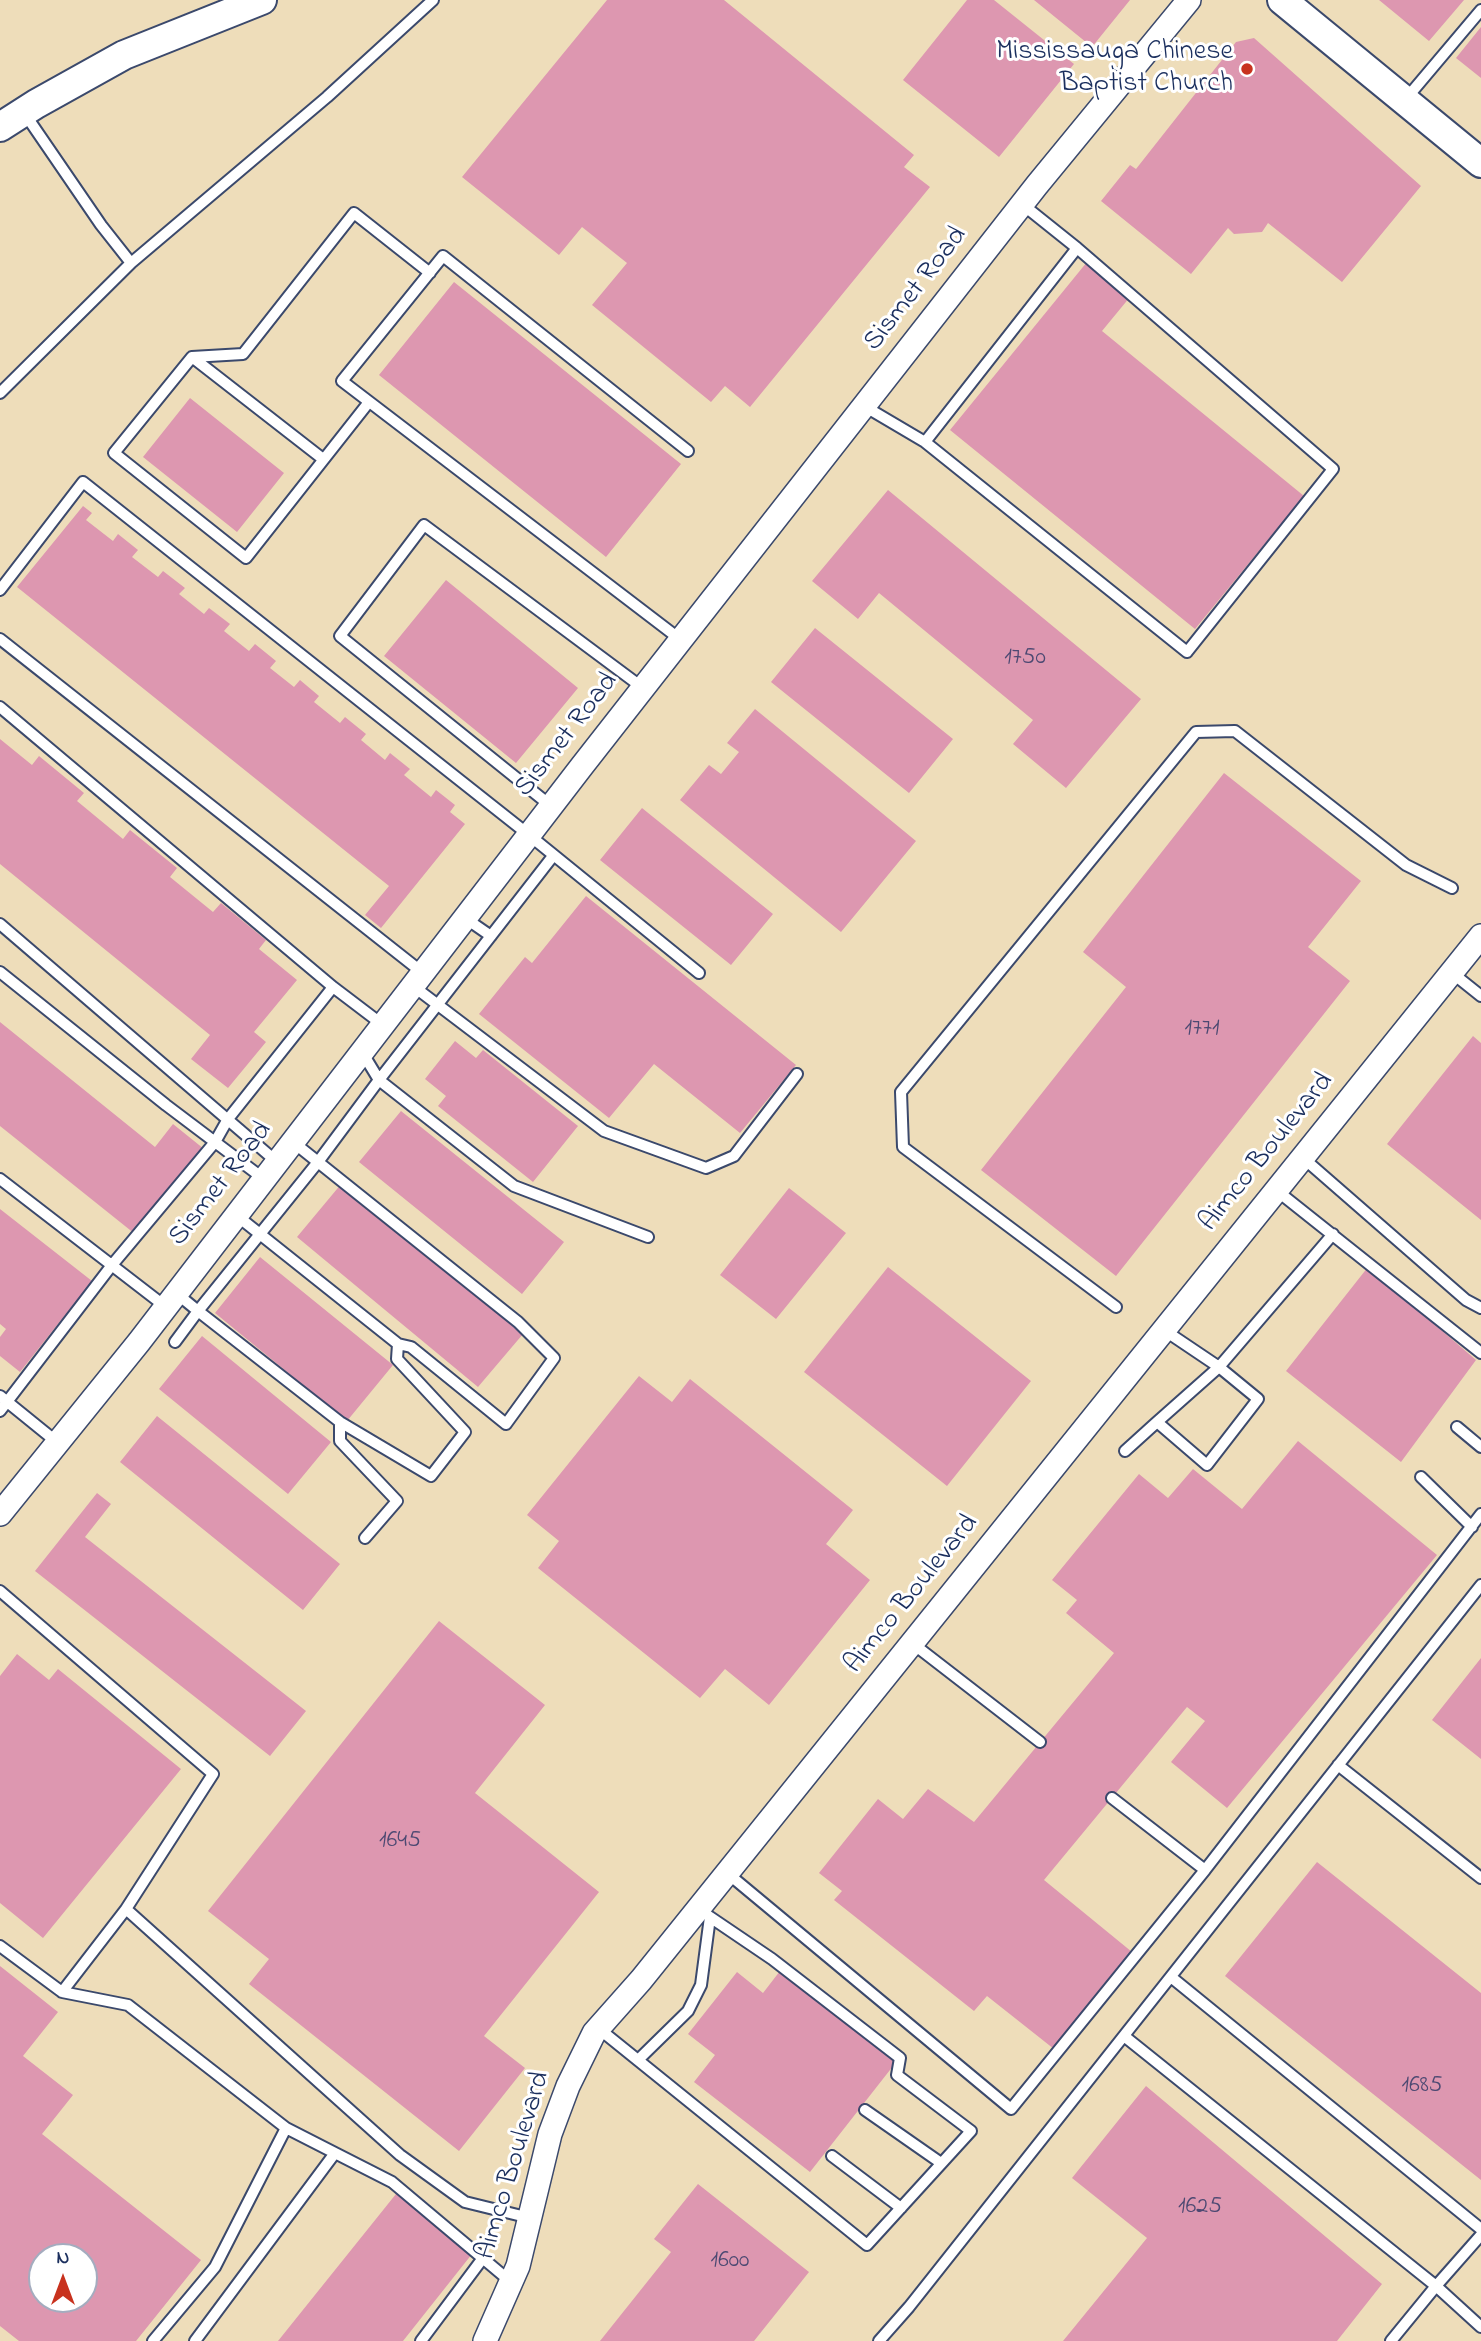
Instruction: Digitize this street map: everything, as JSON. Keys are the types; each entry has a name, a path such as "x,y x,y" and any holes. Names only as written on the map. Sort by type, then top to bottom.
{"street":[{"path":"12,119 124,55 262,0"},
{"name":"Sismet Road","path":"0,1514 171,1300 551,806 1022,204 1189,0"},
{"path":"1282,0 1481,163"},
{"name":"Aimco Boulevard","path":"485,2341 518,2266 551,2134 568,2087 594,2033 704,1912 726,1872 1481,936"}],"lane":[{"path":"0,393 131,263 327,97 433,0"},
{"path":"1405,100 1481,10"},
{"path":"12,119 131,263"},
{"path":"864,406 925,442 1187,652 1333,469 1077,247 1022,204"},
{"path":"369,402 246,558 114,453 192,357 243,355 354,213 429,273"},
{"path":"925,442 1077,247"},
{"path":"681,640 342,381 443,256 688,451"},
{"path":"192,357 323,459"},
{"path":"0,590 83,482 699,973"},
{"path":"551,806 340,636 424,525 643,688"},
{"path":"0,639 418,980 438,1005 604,1131 706,1168 734,1156 797,1074"},
{"path":"0,707 333,987 383,1025"},
{"path":"1116,1307 903,1147 901,1092 1196,733 1235,732 1406,864 1452,888"},
{"path":"175,1342 318,1162 553,856"},
{"path":"465,918 491,936"},
{"path":"0,924 228,1119 271,1171"},
{"path":"0,972 215,1142 271,1171"},
{"path":"1451,972 1481,996"},
{"path":"58,1443 2,1403 215,1142 228,1119 333,987"},
{"path":"362,1052 379,1080 514,1186 648,1237"},
{"path":"236,1215 398,1344 411,1347 506,1424 554,1358 518,1322 293,1142"},
{"path":"1302,1157 1465,1300 1481,1308"},
{"path":"0,1178 112,1265 171,1300 198,1311 340,1422 430,1476 465,1432 397,1359 398,1344"},
{"path":"1276,1190 1481,1353"},
{"path":"1125,1451 1219,1367 1333,1234"},
{"path":"1157,1422 1208,1465 1258,1399 1219,1367 1164,1330"},
{"path":"340,1422 340,1441 397,1501 365,1538"},
{"path":"1457,1427 1481,1447"},
{"path":"1421,1477 1472,1527"},
{"path":"726,1872 1011,2109 1205,1870 1481,1514"},
{"path":"879,2341 909,2307 1481,1585"},
{"path":"0,1591 213,1774 126,1909 62,1992"},
{"path":"912,1643 1040,1742"},
{"path":"1338,1765 1481,1878"},
{"path":"1112,1798 1205,1870"},
{"path":"126,1909 400,2155 465,2202 530,2218"},
{"path":"638,2060 688,2011 701,1985 704,1912"},
{"path":"598,2028 867,2245 971,2131 897,2075 900,2058 772,1959 704,1912"},
{"path":"0,1946 62,1992 128,2005 286,2128 392,2182 511,2282"},
{"path":"1171,1977 1481,2229"},
{"path":"1124,2036 1436,2286 1481,2327"},
{"path":"865,2110 941,2163"},
{"path":"153,2341 215,2267 286,2128"},
{"path":"195,2341 335,2154"},
{"path":"832,2156 901,2208"},
{"path":"1391,2341 1481,2235"},
{"path":"421,2341 483,2258"}],"building":[{"path":"607,0 724,0 914,155 904,167 930,187 750,407 725,386 711,402 592,305 627,263 582,227 559,255 462,177"},
{"path":"967,0 994,0 1074,64 999,157 903,80"},
{"path":"1034,0 1130,0 1092,47"},
{"path":"1379,0 1464,0 1429,41"},
{"path":"1481,27 1481,78 1456,58"},
{"path":"1254,38 1421,186 1342,282 1268,223 1262,232 1234,234 1228,228 1191,274 1101,201 1130,165 1136,169 1236,42"},
{"path":"1087,262 1130,297 1102,331 1304,496 1195,629 950,430"},
{"path":"454,282 681,464 606,557 379,375"},
{"path":"190,398 284,473 237,532 143,457"},
{"path":"888,490 1141,699 1066,788 1013,744 1033,720 879,593 858,619 812,581"},
{"path":"83,506 92,513 86,520 113,541 118,534 138,550 132,557 158,577 163,571 185,588 179,594 204,614 209,608 230,624 224,631 249,651 255,644 276,661 270,668 294,687 300,680 319,696 314,702 340,723 345,717 366,734 361,740 385,760 390,753 410,769 404,775 431,797 436,790 455,805 450,812 465,824 381,928 365,915 389,886 17,587"},
{"path":"446,580 578,688 516,763 384,656"},
{"path":"815,628 953,739 909,793 771,682"},
{"path":"755,709 916,841 841,932 680,800 709,765 721,774 739,752 727,743"},
{"path":"0,739 32,765 39,756 84,793 77,801 123,839 130,830 177,868 170,877 213,912 221,903 266,940 259,949 297,980 254,1032 266,1042 228,1088 191,1059 210,1035 0,864"},
{"path":"1224,773 1361,881 1308,947 1350,981 1116,1276 981,1170 1126,987 1083,952"},
{"path":"642,808 773,914 731,965 600,860"},
{"path":"586,896 796,1065 740,1133 654,1064 609,1118 479,1014 525,957 532,963"},
{"path":"0,1022 155,1147 173,1124 204,1149 135,1234 0,1126"},
{"path":"1473,1036 1481,1043 1481,1220 1387,1144"},
{"path":"455,1041 476,1058 483,1050 578,1126 533,1182 438,1106 446,1096 425,1079"},
{"path":"401,1111 564,1242 522,1294 359,1162"},
{"path":"342,1183 523,1334 478,1387 297,1237"},
{"path":"789,1188 846,1233 776,1319 720,1275"},
{"path":"0,1209 92,1281 20,1372 0,1356 0,1337 6,1329 0,1324"},
{"path":"260,1257 393,1365 347,1421 215,1313"},
{"path":"888,1267 1031,1381 947,1486 804,1372"},
{"path":"1368,1267 1476,1360 1401,1462 1286,1371"},
{"path":"202,1336 331,1442 288,1494 159,1389"},
{"path":"639,1376 672,1402 690,1379 853,1510 826,1544 870,1580 769,1705 725,1669 700,1698 538,1568 559,1541 527,1515"},
{"path":"157,1416 340,1564 303,1610 120,1462"},
{"path":"1298,1441 1437,1555 1227,1808 1171,1762 1205,1721 1187,1707 1044,1880 1132,1952 1054,2049 987,1996 974,2011 834,1900 842,1891 819,1873 878,1799 903,1819 928,1789 974,1822 1114,1653 1066,1613 1077,1600 1052,1580 1139,1474 1168,1498 1193,1469 1242,1509"},
{"path":"97,1493 111,1504 85,1537 306,1711 270,1756 35,1571"},
{"path":"439,1621 545,1705 475,1793 599,1892 484,2036 525,2068 459,2151 249,1984 269,1959 208,1911"},
{"path":"17,1654 49,1680 58,1669 181,1769 43,1938 0,1903 0,1676"},
{"path":"1481,1658 1481,1759 1432,1720"},
{"path":"1317,1862 1481,1993 1481,2180 1225,1976"},
{"path":"0,1966 58,2012 23,2056 73,2095 42,2134 201,2260 136,2341 19,2341 0,2326"},
{"path":"780,1971 897,2061 810,2172 694,2082 715,2055 688,2034 737,1972 763,1993"},
{"path":"1146,2086 1382,2284 1337,2341 1063,2341 1147,2238 1072,2178"},
{"path":"698,2184 809,2272 754,2341 600,2341 671,2252 654,2239"},
{"path":"396,2194 472,2254 403,2341 278,2341"}],"place":[{"name":"Mississauga Chinese Baptist Church","path":"1247,69"}]}
